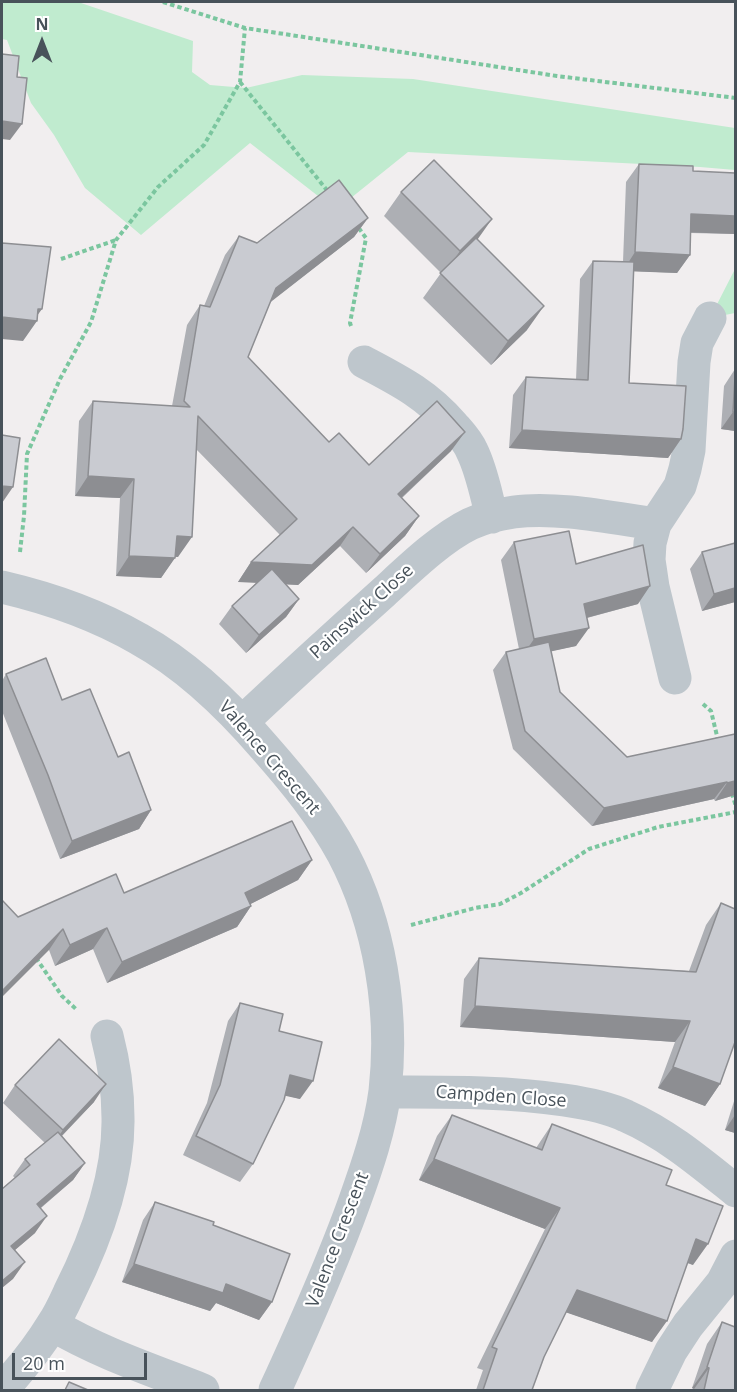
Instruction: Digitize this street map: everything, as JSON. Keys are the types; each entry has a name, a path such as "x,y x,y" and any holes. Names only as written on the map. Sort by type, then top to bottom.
{"street":[{"path":"675,678 653,587 649,560 650,543 655,524 680,486 685,469 689,450 694,362 698,343 710,318"},
{"path":"364,362 421,394 460,432 471,448 479,467 492,517"},
{"name":"Painswick Close","path":"242,722 418,561 470,524 515,512 550,511 655,524"},
{"name":"Valence Crescent","path":"8,588 60,603 103,620 140,639 174,661 210,691 242,722 296,783 343,855 363,899 375,937 381,969 387,1055 385,1092 366,1170 342,1237 275,1390"},
{"path":"2,1390 53,1325 82,1268 105,1205 117,1145 118,1118 113,1059 107,1036"},
{"name":"Campden Close","path":"385,1092 540,1097 589,1104 625,1115 659,1133 689,1152 735,1191"},
{"path":"652,1390 671,1351 688,1325 722,1283 735,1256"},
{"path":"53,1325 104,1351 203,1390"}],"path":[{"path":"163,2 245,28 557,76 735,98"},
{"path":"8,588 24,516 27,454 60,379 91,322 116,240 158,187 204,145 240,82 245,28"},
{"path":"240,82 337,201"},
{"path":"351,220 366,238 350,323 364,362"},
{"path":"61,259 116,240"},
{"path":"675,678 711,711 719,743"},
{"path":"730,786 735,807"},
{"path":"375,937 435,917 500,904 589,849 658,827 735,812"},
{"path":"31,950 62,996 107,1036"}],"green space":[{"path":"2,2 78,2 193,41 192,72 210,85 246,88 302,75 413,79 735,128 735,170 408,152 336,210 250,143 141,235 85,188 54,135 31,103 7,40 2,39"},
{"path":"735,269 735,313 710,318"}],"building":[{"path":"2,54 19,56 17,77 27,78 22,124 2,121"},
{"path":"434,160 492,219 460,251 401,192"},
{"path":"639,164 693,166 693,171 735,173 735,216 691,214 690,255 635,252"},
{"path":"339,180 368,218 276,288 248,357 329,442 339,433 369,465 437,401 465,432 398,494 419,516 380,554 353,527 312,565 251,562 297,519 198,416 192,537 177,536 175,558 129,556 134,479 88,476 93,401 190,407 184,401 200,305 210,307 239,236 257,243"},
{"path":"476,238 544,306 508,341 440,273"},
{"path":"2,243 51,247 42,309 38,309 37,321 2,317"},
{"path":"593,261 634,262 629,383 686,386 681,439 522,430 526,377 588,380"},
{"path":"735,377 735,412 733,412"},
{"path":"2,435 20,438 13,487 2,486"},
{"path":"569,531 576,564 643,545 650,586 584,604 589,628 534,639 514,542"},
{"path":"735,543 735,588 714,594 702,552"},
{"path":"272,569 299,599 259,635 232,606"},
{"path":"549,642 560,692 627,757 735,734 735,781 604,808 525,731 506,652"},
{"path":"46,658 62,700 90,689 118,757 129,752 151,810 72,841 48,775 6,674"},
{"path":"292,821 312,860 245,893 251,906 122,962 107,928 70,945 63,929 2,991 2,900 18,917 116,874 124,893"},
{"path":"721,903 735,909 735,1042 720,1084 673,1067 690,1021 475,1006 479,958 696,972"},
{"path":"240,1003 283,1014 279,1031 322,1042 313,1081 290,1075 284,1100 253,1164 196,1136 220,1085"},
{"path":"59,1039 106,1084 63,1130 15,1085"},
{"path":"452,1115 542,1150 552,1124 672,1170 666,1185 723,1206 708,1244 696,1239 667,1321 577,1290 544,1357 532,1390 483,1390 497,1349 492,1347 560,1208 434,1159"},
{"path":"58,1132 85,1163 37,1204 47,1216 11,1246 25,1262 2,1281 2,1189 30,1165 25,1159"},
{"path":"155,1202 214,1222 213,1225 290,1254 272,1302 226,1284 223,1293 134,1264"},
{"path":"722,1322 735,1327 735,1390 704,1390 709,1368 707,1367"},
{"path":"69,1382 88,1390 65,1390"}]}
